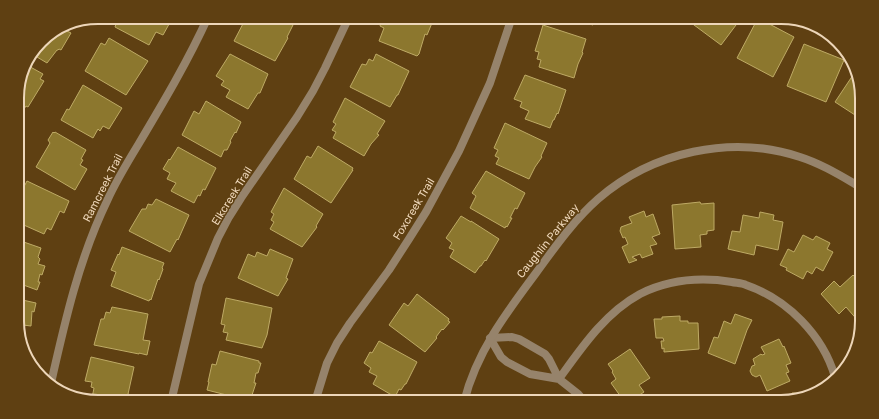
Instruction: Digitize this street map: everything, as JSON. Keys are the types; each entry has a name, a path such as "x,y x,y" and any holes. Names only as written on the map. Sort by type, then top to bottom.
{"street":[{"name":"Ramcreek Trail","path":"52,379 73,288 95,227 107,200 179,74 205,24"},
{"name":"Elkcreek Trail","path":"173,395 199,284 218,238 241,198 293,123 313,91 346,24"},
{"name":"Foxcreek Trail","path":"317,395 327,363 337,343 389,270 409,239 426,212 459,151 487,89 510,24"},
{"name":"Caughlin Parkway","path":"466,395 476,365 490,338 511,305 581,215 599,198 620,182 645,168 694,150 720,147 747,147 799,156 819,164 855,184"},
{"path":"559,378 592,334 622,306 640,295 661,286 689,280 714,279 745,284 768,294 790,309 822,346 834,372"},
{"path":"559,378 530,374 506,362 501,357 490,338 512,337 519,339 544,354 549,359 559,378 579,395"}],"building":[{"path":"116,24 169,24 163,35 156,32 149,45 115,27"},
{"path":"243,24 293,25 287,37 288,38 275,61 234,41"},
{"path":"381,24 432,24 427,35 425,34 417,56 379,41 384,28 380,26"},
{"path":"693,24 737,24 721,45"},
{"path":"755,24 769,24 794,37 773,77 737,58"},
{"path":"543,25 586,39 583,53 574,78 539,67 541,60 537,59 539,52 535,51"},
{"path":"67,31 71,33 61,50 57,50 47,63 37,57 42,49 53,39 65,32"},
{"path":"109,38 148,61 126,95 85,71 101,43 105,45"},
{"path":"804,44 844,60 826,102 787,86"},
{"path":"230,54 268,74 260,93 258,93 248,109 226,97 230,90 221,85 224,81 216,76"},
{"path":"376,54 409,71 398,95 390,107 350,87 362,64 366,65 369,59 373,61"},
{"path":"31,67 43,74 40,79 44,81 28,107 26,106 24,109 25,84"},
{"path":"525,75 566,90 558,114 557,113 550,128 525,119 529,111 520,107 522,102 514,99"},
{"path":"851,77 855,98 855,115 835,102"},
{"path":"83,85 122,108 109,129 103,126 100,131 98,129 93,138 61,120 67,109 69,110"},
{"path":"345,98 385,121 377,134 379,135 371,144 364,156 333,138 336,132 332,130 336,124 333,122"},
{"path":"206,101 241,122 230,141 231,142 227,150 224,150 221,157 182,135 194,111 199,114"},
{"path":"505,123 547,143 541,156 542,157 529,179 496,164 499,158 495,156 498,150 494,148"},
{"path":"53,132 86,150 81,159 83,160 80,165 87,169 75,190 36,167 50,143 48,140"},
{"path":"318,146 353,168 331,203 294,179 307,156 311,158"},
{"path":"178,147 216,168 205,190 203,189 200,196 198,195 194,203 171,191 176,183 167,179 170,173 163,169"},
{"path":"486,171 525,193 517,209 515,208 507,227 506,226 505,228 470,208 476,196 472,193"},
{"path":"27,181 69,201 64,213 60,211 51,230 47,228 44,234 24,225 24,187"},
{"path":"284,188 323,214 316,226 317,227 302,247 270,229 274,222 271,220 274,214 271,212"},
{"path":"156,199 189,215 178,240 177,239 170,252 129,231 142,209 146,209 148,204 152,205"},
{"path":"700,202 701,204 714,203 714,230 707,231 707,234 700,235 701,247 675,249 672,205"},
{"path":"644,211 646,217 653,214 660,234 652,237 657,244 650,246 653,254 642,258 640,254 632,257 637,260 629,263 622,247 628,244 620,231 621,227 632,223 629,217"},
{"path":"760,212 774,215 773,220 783,222 778,250 756,245 754,255 728,249 732,231 740,232 743,215 759,218"},
{"path":"461,216 499,239 486,261 485,260 475,273 450,257 454,250 449,248 452,243 446,238"},
{"path":"803,235 813,240 816,236 830,243 827,249 833,252 823,271 816,267 812,274 807,271 803,279 780,265 788,249 794,252"},
{"path":"24,242 41,248 38,257 40,259 38,264 45,266 42,275 40,274 38,282 40,282 37,290 24,285"},
{"path":"122,247 164,263 151,300 150,299 149,301 111,286 116,272 111,270"},
{"path":"270,249 293,259 286,278 288,279 278,296 238,278 248,254 255,257 257,252 267,256"},
{"path":"853,275 855,277 855,317 846,307 839,314 821,294 834,281 840,287"},
{"path":"417,294 449,319 448,321 450,322 443,330 442,329 436,337 437,338 425,352 389,325 404,303 408,306"},
{"path":"226,298 272,308 267,335 262,348 226,340 228,333 223,332 225,325 221,324"},
{"path":"24,300 36,303 34,312 32,311 31,326 24,325"},
{"path":"112,307 148,314 143,340 150,341 147,355 94,345 101,319 104,319 106,312 110,313"},
{"path":"735,314 752,320 735,364 708,353 714,337 718,338 724,321 731,324"},
{"path":"680,316 680,321 698,323 699,349 664,352 661,341 664,341 663,338 656,338 654,319"},
{"path":"779,339 783,347 784,346 791,363 786,365 789,372 786,373 790,381 767,391 760,375 756,377 752,375 750,371 752,366 755,365 753,359 761,354 765,354 761,347"},
{"path":"379,341 417,362 406,384 401,390 399,389 396,395 392,395 373,384 377,376 369,372 371,368 364,363 370,352 372,353"},
{"path":"630,349 650,378 639,385 644,392 640,395 620,395 611,383 616,379 608,364"},
{"path":"220,351 259,361 259,363 261,363 258,373 256,373 254,383 256,383 252,395 227,395 207,390 212,364 216,365"},
{"path":"91,357 134,367 128,394 131,395 93,395 94,388 91,387 92,382 85,381"}]}
